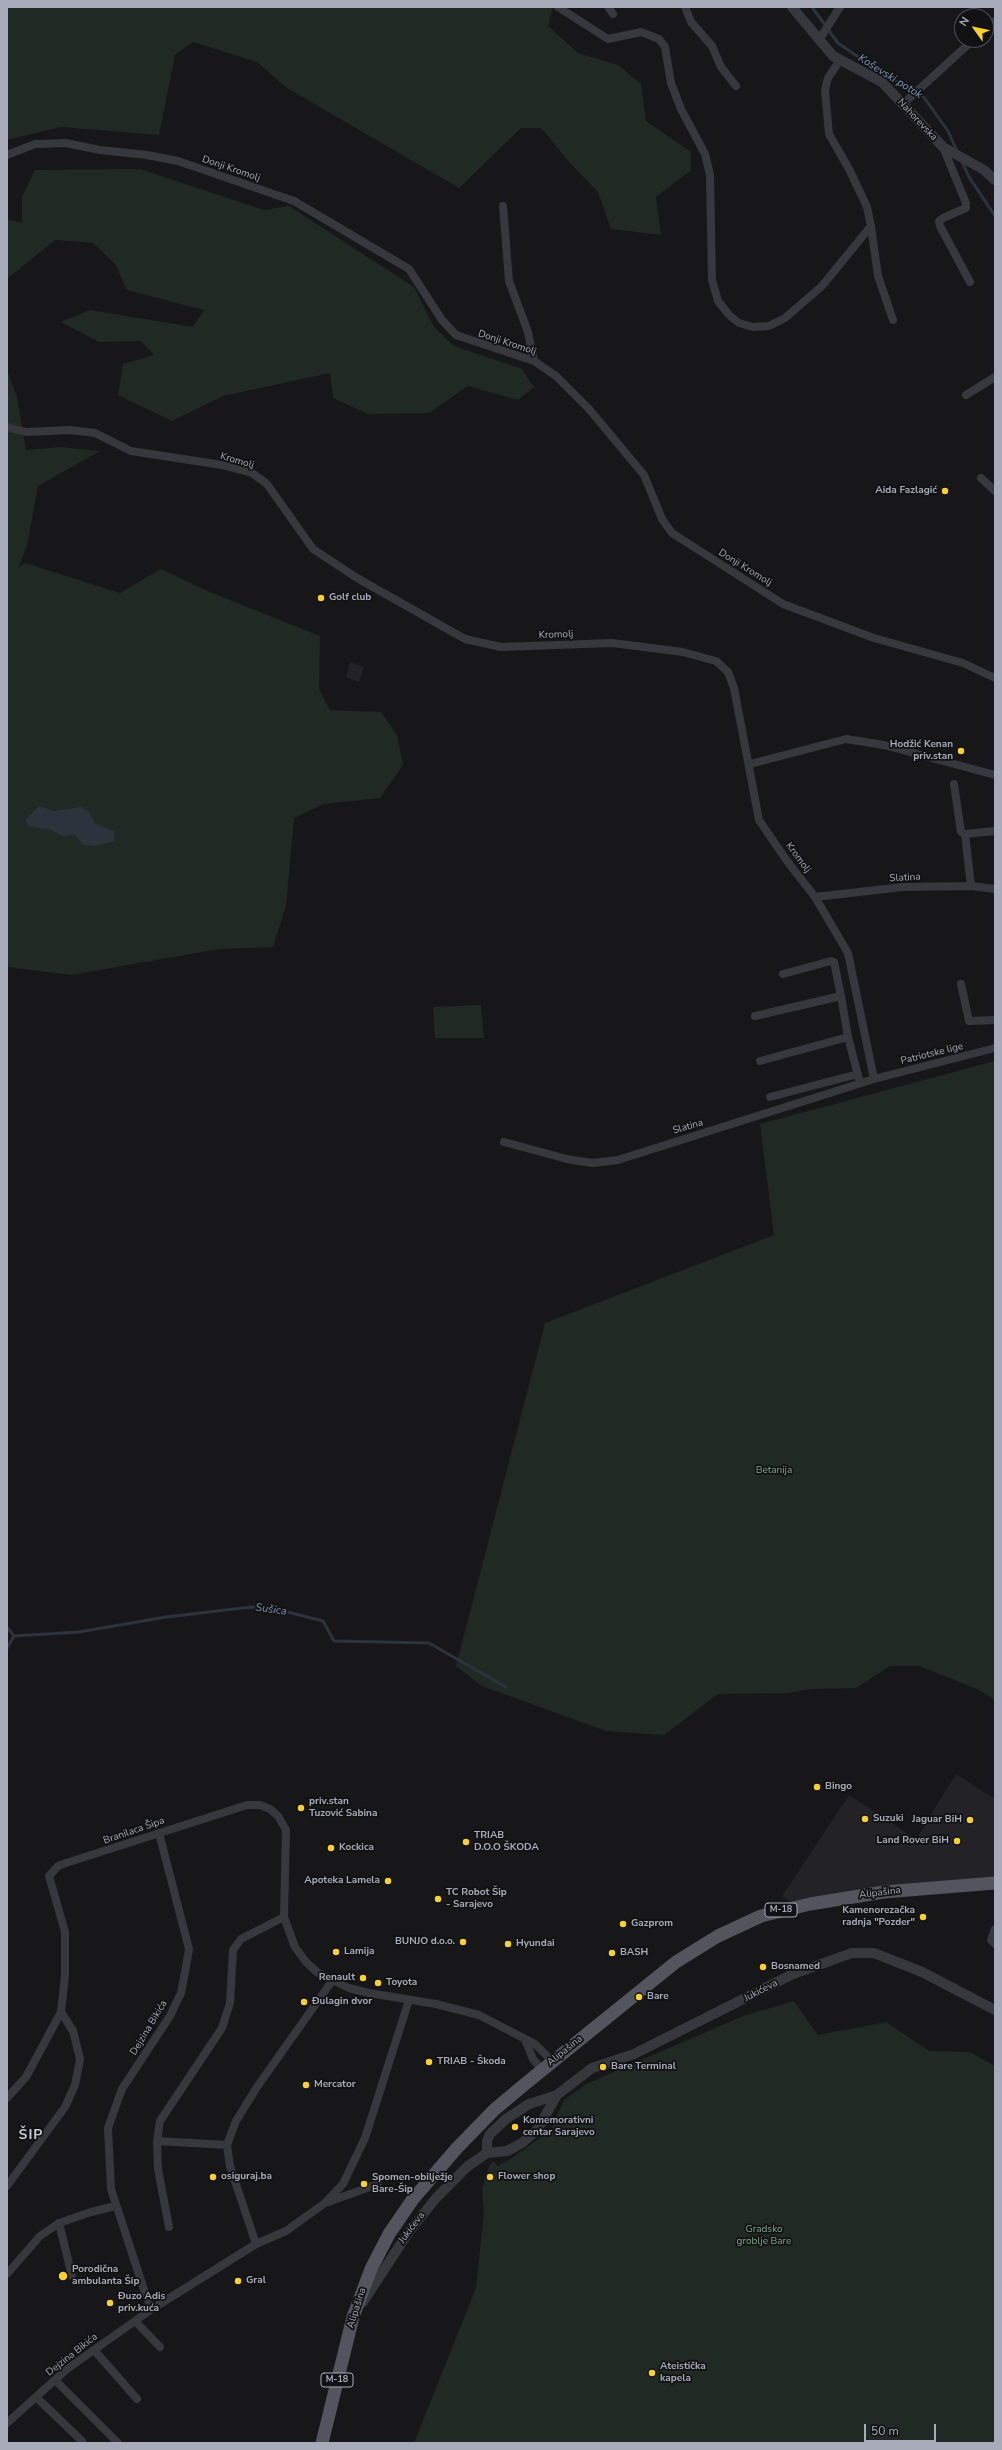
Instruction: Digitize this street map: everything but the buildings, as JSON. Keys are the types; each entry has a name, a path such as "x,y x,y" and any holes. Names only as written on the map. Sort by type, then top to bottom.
{"main road":[{"name":"Alipašina","path":"322,2443 353,2317 371,2269 381,2248 413,2199 472,2132 494,2110 552,2061 676,1962 718,1936 761,1916 810,1904 884,1892 995,1883"}],"street":[{"path":"558,7 608,39 641,32 658,39 665,47 671,83 681,109 705,154 710,175 712,280 718,301 729,316 739,323 758,327 769,326 785,318 822,286 870,226"},
{"path":"685,7 686,13 691,22 712,46 720,67 736,86"},
{"name":"Nahorevska","path":"792,7 821,37 825,49 840,60 882,82 945,148 984,170 995,180"},
{"path":"821,37 840,7"},
{"path":"903,104 964,48"},
{"path":"840,60 828,78 826,110 829,134 849,168 867,208 878,276 893,320"},
{"name":"Donji Kromolj","path":"7,155 35,144 66,142 100,150 147,155 178,161 294,201 409,269 442,320 456,335 470,341 534,361 556,376 590,409 644,475 662,519 672,533 783,604 874,638 963,663 995,678"},
{"path":"945,148 966,203 966,208 942,218 940,226 970,282"},
{"path":"503,206 509,281 528,332 534,361"},
{"path":"966,395 995,377"},
{"name":"Kromolj","path":"7,427 26,432 70,430 95,433 131,451 222,466 252,473 266,484 313,549 357,578 465,639 501,647 612,643 683,652 716,661 728,672 750,764 759,820 787,861 815,896 848,953 874,1079"},
{"path":"981,478 995,491"},
{"path":"750,764 846,739 884,745 995,775"},
{"path":"954,784 959,828 965,834 971,886"},
{"path":"965,834 995,831"},
{"name":"Slatina","path":"815,896 903,887 971,886 995,889"},
{"path":"783,974 831,961 834,962 848,1037 860,1084"},
{"path":"961,984 969,1021 995,1020"},
{"path":"755,1016 841,996"},
{"path":"760,1061 848,1037"},
{"name":"Patriotske lige","path":"874,1079 995,1048"},
{"path":"770,1096 858,1074"},
{"name":"Slatina","path":"504,1142 586,1162 618,1160 874,1079"},
{"name":"Branilaca Šipa","path":"7,2098 26,2077 61,2012 65,1976 65,1932 49,1876 58,1866 66,1862 247,1805 260,1805 270,1809 278,1816 286,1830 284,1917 295,1947 306,1962 318,1973 332,1981"},
{"name":"Dejzina Bikića","path":"152,2308 146,2296 115,2206 111,2189 108,2128 122,2090 176,2004 181,1993 189,1949 159,1833"},
{"path":"169,2227 158,2169 156,2141 160,2120 222,2028 230,2003 233,1950 241,1939 284,1917"},
{"path":"995,1929 991,1940 995,1944"},
{"name":"Jukićeva","path":"487,2153 487,2140 490,2134 506,2119 529,2104 557,2095 597,2065 634,2054 793,1974 852,1953 874,1954 922,1972 995,2011"},
{"path":"256,2244 230,2166 227,2145 236,2121 257,2087 332,1981 369,1993 479,2015 504,2026 525,2040 535,2044 552,2061"},
{"name":"Dejzina Bikića","path":"7,2423 55,2380 152,2308 256,2244 286,2231 325,2203 343,2184 365,2138 408,2000"},
{"path":"7,2186 64,2107 75,2085 80,2059 73,2031 61,2012"},
{"path":"525,2040 533,2059 542,2070"},
{"name":"Jukićeva","path":"353,2317 408,2233 436,2198 468,2166 487,2153 507,2150 528,2138 537,2130 557,2095"},
{"path":"156,2141 227,2145"},
{"path":"325,2203 378,2184"},
{"path":"7,2274 40,2236 59,2223 91,2212 115,2206"},
{"path":"59,2223 72,2276"},
{"path":"135,2321 160,2347"},
{"path":"94,2350 137,2399"},
{"path":"55,2380 118,2443"},
{"path":"36,2397 82,2442"}],"shaded area":[{"path":"350,662 364,667 359,682 346,677"},
{"path":"39,806 53,811 81,807 89,812 96,824 114,831 114,841 96,846 83,845 75,835 62,836 51,830 29,826 25,820"},
{"path":"956,1774 995,1799 995,1879 794,1904 782,1896 849,1795 916,1839"}],"green space":[{"path":"7,7 553,7 548,26 578,53 618,65 641,84 646,121 691,152 691,170 656,197 661,235 611,229 598,192 570,163 541,128 521,128 459,188 287,88 257,62 193,42 175,55 159,135 61,127 7,140"},
{"path":"140,169 264,210 289,206 414,287 434,327 454,346 522,369 534,387 518,400 468,386 429,413 368,414 333,398 330,373 223,396 172,421 118,395 123,364 154,355 141,341 99,342 61,322 90,310 193,327 204,310 127,290 115,264 93,243 55,240 7,279 7,219 22,223 22,197 35,170"},
{"path":"7,370 17,397 26,450 60,447 100,451 38,486 27,546 18,568 25,563 120,593 161,569 210,592 320,636 319,689 330,710 381,712 397,735 403,765 380,798 324,804 294,818 286,906 273,947 219,949 71,975 7,967"},
{"path":"481,1005 484,1038 435,1038 433,1007"},
{"name":"Betanija","path":"995,1061 995,1700 977,1689 919,1666 890,1666 856,1688 812,1689 787,1693 718,1694 664,1735 606,1731 482,1686 456,1666 545,1323 774,1235 760,1124"},
{"name":"Gradsko groblje Bare","path":"794,2001 818,2035 886,2022 929,2051 970,2052 995,2066 995,2443 414,2443 476,2288 484,2213 482,2189 489,2166 493,2161 498,2166 512,2158 551,2130 564,2100 586,2084 743,2016"}],"waterway":[{"name":"Koševski potok","path":"812,7 838,43 883,74 923,96 948,131 957,151"},
{"name":"Koševski potok","path":"962,162 969,177 995,216"},
{"name":"Sušica","path":"7,1627 14,1636 79,1632 166,1617 251,1607 272,1608 323,1621 334,1641 429,1643 506,1687"},
{"name":"Sušica","path":"7,1648 14,1636"}],"place":[{"name":"Aida Fazlagić","path":"945,491"},
{"name":"Golf club","path":"321,598"},
{"name":"Hodžić Kenan priv.stan","path":"961,751"},
{"name":"Bingo","path":"817,1787"},
{"name":"priv.stan Tuzović Sabina","path":"301,1808"},
{"name":"Suzuki","path":"865,1819"},
{"name":"Jaguar BiH","path":"970,1820"},
{"name":"Land Rover BiH","path":"957,1841"},
{"name":"TRIAB D.O.O ŠKODA","path":"466,1842"},
{"name":"Kockica","path":"331,1848"},
{"name":"Apoteka Lamela","path":"388,1881"},
{"name":"TC Robot Šip - Sarajevo","path":"438,1899"},
{"name":"Kamenorezačka radnja \"Pozder\"","path":"923,1917"},
{"name":"Gazprom","path":"623,1924"},
{"name":"BUNJO d.o.o.","path":"463,1942"},
{"name":"Hyundai","path":"508,1944"},
{"name":"Lamija","path":"336,1952"},
{"name":"BASH","path":"612,1953"},
{"name":"Bosnamed","path":"763,1967"},
{"name":"Renault","path":"363,1978"},
{"name":"Toyota","path":"378,1983"},
{"name":"Bare","path":"639,1997"},
{"name":"Đulagin dvor","path":"304,2002"},
{"name":"TRIAB - Škoda","path":"429,2062"},
{"name":"Bare Terminal","path":"603,2067"},
{"name":"Mercator","path":"306,2085"},
{"name":"Komemorativni centar Sarajevo","path":"515,2127"},
{"name":"osiguraj.ba","path":"213,2177"},
{"name":"Flower shop","path":"490,2177"},
{"name":"Spomen-obilježje Bare-Šip","path":"364,2184"},
{"name":"Porodična ambulanta Šip","path":"63,2276"},
{"name":"Gral","path":"238,2281"},
{"name":"Đuzo Adis priv.kuća","path":"110,2303"},
{"name":"Ateistička kapela","path":"652,2373"}],"district":[{"name":"ŠIP","path":"31,2136"}]}
